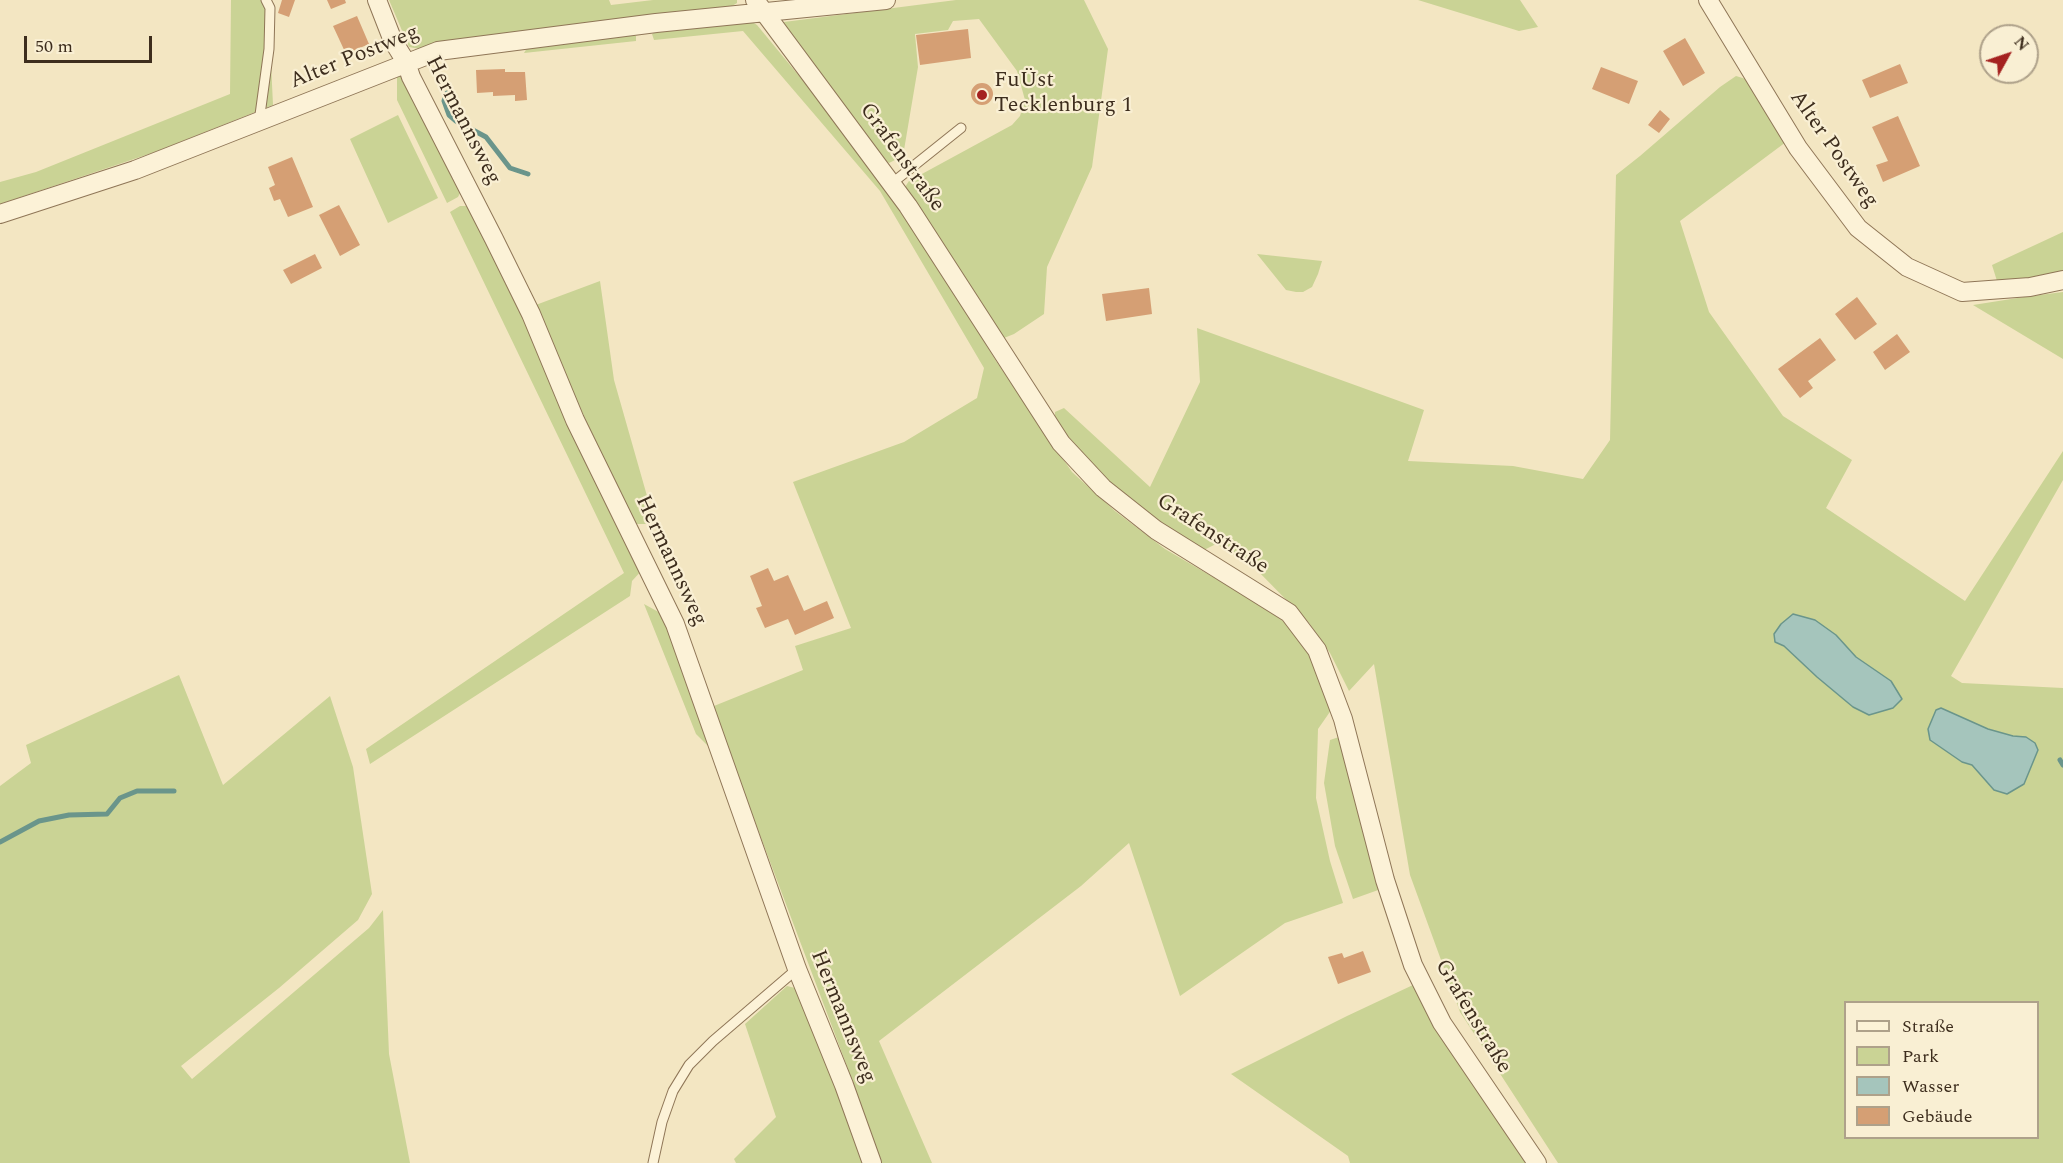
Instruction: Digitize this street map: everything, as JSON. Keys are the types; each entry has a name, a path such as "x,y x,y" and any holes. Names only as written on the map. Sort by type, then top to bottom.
{"street":[{"name":"Hermannsweg","path":"377,0 393,41 406,62 411,77 495,239 531,315 575,420 675,624 796,969 844,1084 872,1163"},
{"name":"Alter Postweg","path":"0,214 135,170 438,51 656,23 759,6 886,0"},
{"name":"Alter Postweg","path":"1708,0 1798,148 1858,228 1897,260 1906,267 1962,292 2030,287 2063,280"},
{"name":"Grafenstraße","path":"759,6 908,206 1061,443 1103,488 1156,530 1289,613 1317,650 1343,719 1386,880 1413,965 1442,1023 1537,1163"}],"lane":[{"path":"259,122 269,49 270,8 266,0"},
{"path":"891,184 961,128"},
{"path":"653,1163 662,1122 673,1091 689,1065 713,1041 796,969"}],"green space":[{"path":"231,0 268,0 273,105 155,152 0,204 0,182 36,172 230,94"},
{"path":"389,0 609,0 611,5 653,0 737,0 737,3 727,9 425,50 409,47"},
{"path":"956,0 1084,0 1108,49 1092,167 1047,267 1044,314 1004,338 998,337 905,187 909,181 1012,125 1020,116 1025,100 1017,71 979,19 953,21 948,30 915,34 918,67 903,156 889,163 883,159 783,27 784,22"},
{"path":"1418,0 1520,0 1538,27 1519,31"},
{"path":"746,18 757,25 875,168 923,241 996,361 1072,472 1115,511 1165,549 1271,611 1298,634 1334,706 1318,729 1316,798 1330,861 1343,903 1285,923 1180,996 1129,843 1081,886 879,1041 932,1163 736,1163 734,1159 776,1117 745,1024 787,986 799,989 835,1081 848,1069 737,774 714,706 803,670 795,646 851,628 793,482 904,442 977,398 984,368 880,191 743,31 654,40 652,34 659,29"},
{"path":"631,33 636,36 636,41 524,53 527,48"},
{"path":"397,76 405,78 461,191 458,197 447,203 397,100"},
{"path":"1736,76 1749,80 1786,142 1680,221 1709,312 1783,416 1852,460 1826,508 1965,601 2063,451 2063,480 1951,676 1962,683 2063,688 2063,1163 1558,1163 1460,1012 1410,875 1374,664 1349,691 1330,653 1309,623 1254,567 1216,544 1204,550 1172,530 1111,484 1070,445 1055,421 1055,412 1064,408 1150,487 1200,382 1197,328 1424,410 1408,461 1513,466 1583,479 1610,440 1616,175","holes":["1836,635 1856,657 1891,681 1893,708 1869,715 1853,707 1784,646","1941,708 1988,729 2026,737 1994,790 1972,765 1962,762"]},
{"path":"398,115 438,198 388,223 350,139"},
{"path":"460,206 466,206 472,211 643,569 632,581 630,596 370,764 366,749 624,573 450,212"},
{"path":"2063,232 2063,273 2022,281 1997,281 1992,265"},
{"path":"1257,254 1322,261 1312,287 1303,292 1296,292 1286,290"},
{"path":"600,281 614,380 655,524 634,524 533,306"},
{"path":"2063,292 2063,359 1973,305 2024,297"},
{"path":"644,604 664,615 714,752 696,734"},
{"path":"179,675 223,785 330,696 353,767 372,894 358,920 279,988 181,1066 192,1079 369,928 383,910 389,1054 410,1163 0,1163 0,786 31,763 26,745"},
{"path":"1339,737 1381,889 1353,899 1335,846 1324,783 1330,740"},
{"path":"1413,985 1526,1163 1350,1163 1348,1156 1231,1074"}],"water":[{"path":"1793,614 1815,620 1836,635 1856,657 1891,681 1902,699 1893,708 1869,715 1853,707 1784,646 1775,642 1774,634 1781,624"},
{"path":"1941,708 1988,729 2026,737 2035,743 2038,750 2024,784 2007,794 1994,790 1972,765 1962,762 1930,740 1928,729 1936,710"}],"building":[{"path":"282,0 295,0 289,17 278,13"},
{"path":"327,0 345,0 346,3 331,9"},
{"path":"357,16 369,44 346,54 333,26"},
{"path":"968,29 971,58 920,65 916,35"},
{"path":"1685,38 1705,73 1683,86 1663,51"},
{"path":"1900,64 1908,83 1870,98 1862,80"},
{"path":"1601,67 1638,81 1629,104 1592,89"},
{"path":"505,69 505,72 525,72 527,100 515,101 515,95 493,96 493,92 477,93 476,70"},
{"name":"FuÜst Tecklenburg 1","path":"982,83 990,86 993,94 990,102 982,105 974,102 971,94 974,86"},
{"path":"1660,110 1670,119 1659,133 1648,125"},
{"path":"1898,116 1920,166 1883,182 1876,165 1888,161 1872,127"},
{"path":"292,157 313,207 288,217 280,199 274,201 269,188 275,185 268,167"},
{"path":"339,205 360,245 340,256 319,215"},
{"path":"315,254 322,268 291,284 283,270"},
{"path":"1149,288 1152,314 1106,321 1102,294"},
{"path":"1857,297 1877,324 1855,340 1835,314"},
{"path":"1897,334 1910,352 1885,370 1873,352"},
{"path":"1820,338 1836,360 1808,381 1813,388 1800,398 1778,369"},
{"path":"768,568 774,581 788,575 804,611 827,601 834,618 795,635 788,619 765,628 756,608 762,606 750,576"},
{"path":"1363,951 1371,972 1338,984 1328,957 1342,953 1344,958"}],"waterway":[{"path":"447,93 444,101 449,115 486,137 510,168 528,174"},
{"path":"2060,760 2063,765"},
{"path":"0,842 39,821 69,815 107,814 120,798 137,791 174,791"}],"place":[{"name":"FuÜst Tecklenburg 1","path":"982,95"}]}
